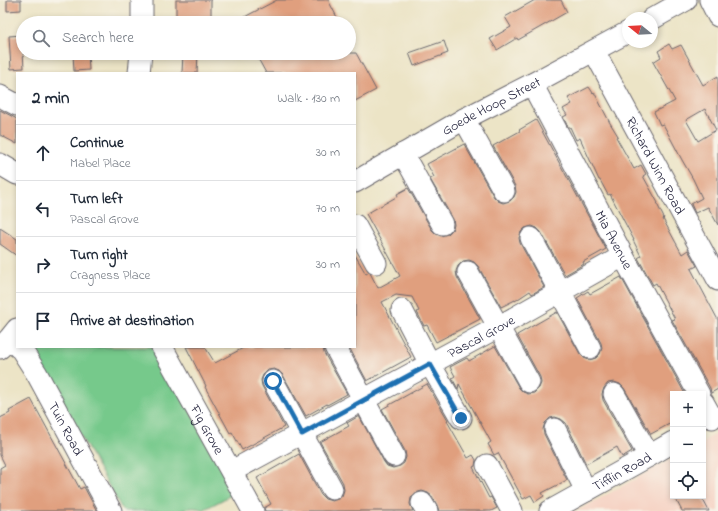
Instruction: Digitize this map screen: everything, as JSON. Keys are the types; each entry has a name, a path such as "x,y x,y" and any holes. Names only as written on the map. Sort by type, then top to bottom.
{"street":[{"path":"142,0 142,16"},
{"path":"658,16 686,0"},
{"path":"710,0 718,16"},
{"name":"Goede Hoop Street","path":"356,181 464,120 622,35"},
{"name":"Richard Winn Road","path":"594,51 718,280"},
{"path":"139,72 140,60"},
{"name":"Mia Avenue","path":"532,84 623,256 697,391"},
{"path":"0,96 16,105"},
{"path":"464,120 504,191"},
{"path":"403,154 442,224"},
{"path":"0,164 16,173"},
{"path":"356,227 376,263"},
{"path":"531,238 590,348"},
{"name":"Pascal Grove","path":"232,471 498,327 623,256"},
{"path":"468,272 529,382"},
{"path":"402,310 430,364 461,418"},
{"name":"Tuin Road","path":"20,348 37,374 111,511"},
{"name":"Fig Grove","path":"163,348 253,511"},
{"path":"336,348 394,456"},
{"path":"273,381 332,488"},
{"path":"614,394 649,456"},
{"path":"555,429 586,491"},
{"name":"Tifflin Road","path":"550,511 670,444"},
{"path":"487,465 512,511"}],"shaded area":[{"path":"718,433 718,511 577,511 670,460 670,499 706,499 706,439"}],"green space":[{"path":"34,348 157,348 235,493 203,510 192,508 181,511 123,511 35,355"}],"building":[{"path":"7,0 21,0 21,10 7,11"},
{"path":"176,0 211,0 211,16 176,16"},
{"path":"277,0 328,0 336,16 246,16"},
{"path":"535,0 561,0 567,12 518,40 517,38 497,50 490,39 511,27 505,17"},
{"path":"16,35 16,60 24,60 24,68 11,69 9,36"},
{"path":"444,41 448,53 414,66 409,53"},
{"path":"669,44 672,49 681,45 703,85 718,76 718,225 708,207 695,213 691,204 702,198 663,124 660,125 654,112 675,101 653,62 661,57 658,51","holes":["705,109 716,130 698,141 686,120"]},
{"path":"356,53 376,90 356,100 356,72 265,72 259,60 356,60"},
{"path":"73,60 88,60 89,70 74,71"},
{"path":"183,60 198,60 197,72 182,72"},
{"path":"589,87 593,93 594,92 618,136 616,137 634,169 641,165 646,174 643,176 658,203 657,204 664,218 663,219 682,254 688,250 697,266 691,269 718,320 718,389 711,393 710,388 672,320 675,319 656,283 653,285 638,258 641,256 634,240 610,194 608,195 599,180 580,138 576,140 563,117 567,115 563,109 572,104 568,98"},
{"path":"0,110 16,118 16,143 0,135"},
{"path":"536,120 606,249 583,262 584,264 565,275 541,232 532,226 525,228 521,232 519,238 520,243 544,287 532,294 530,291 515,301 501,307 478,266 469,260 463,261 458,266 456,271 457,277 480,319 436,342 427,325 424,326 412,297 396,295 382,302 411,357 367,381 350,348 356,348 356,257 366,274 369,272 370,273 378,288 400,276 366,214 398,196 397,194 408,188 432,230 441,236 448,234 454,225 453,219 430,179 434,177 427,164 464,144 494,197 503,203 510,201 516,192 515,186 493,146 520,131 519,130"},
{"path":"0,228 16,238 16,255 0,244"},
{"path":"621,277 683,391 670,391 670,424 651,434 624,388 620,384 614,382 608,383 602,394 603,400 632,451 622,457 617,447 586,464 566,423 555,417 550,418 545,423 543,429 544,434 567,480 542,493 544,496 535,502 531,495 523,499 498,453 494,455 488,444 491,442 459,384 458,389 452,378 455,376 450,367 467,358 469,361 495,346 519,388 528,394 534,393 539,388 541,383 540,377 517,335 557,312 580,354 589,360 596,358 600,354 602,348 601,343 577,298 588,291 590,294"},
{"path":"187,348 206,348 215,363 243,348 323,348 324,353 347,394 306,416 283,375 274,369 268,370 263,375 261,380 262,386 284,427 242,450 232,432 230,433 205,387 206,386"},
{"path":"427,384 468,458 473,455 476,460 475,466 473,467 489,498 491,497 497,508 491,511 439,511 432,496 422,491 415,493 411,498 410,504 413,511 265,511 264,508 271,504 257,478 299,454 321,495 325,499 332,501 342,496 344,490 343,483 320,442 349,426 347,423 359,416 387,466 393,468 404,463 406,457 405,451 382,409"},
{"path":"31,399 80,489 84,487 97,511 0,511 0,468 5,465 0,455 0,418 10,413 9,411"},
{"path":"676,499 703,499 709,511 682,511"}],"route":[{"path":"273,381 302,434 430,364 461,418"}]}
